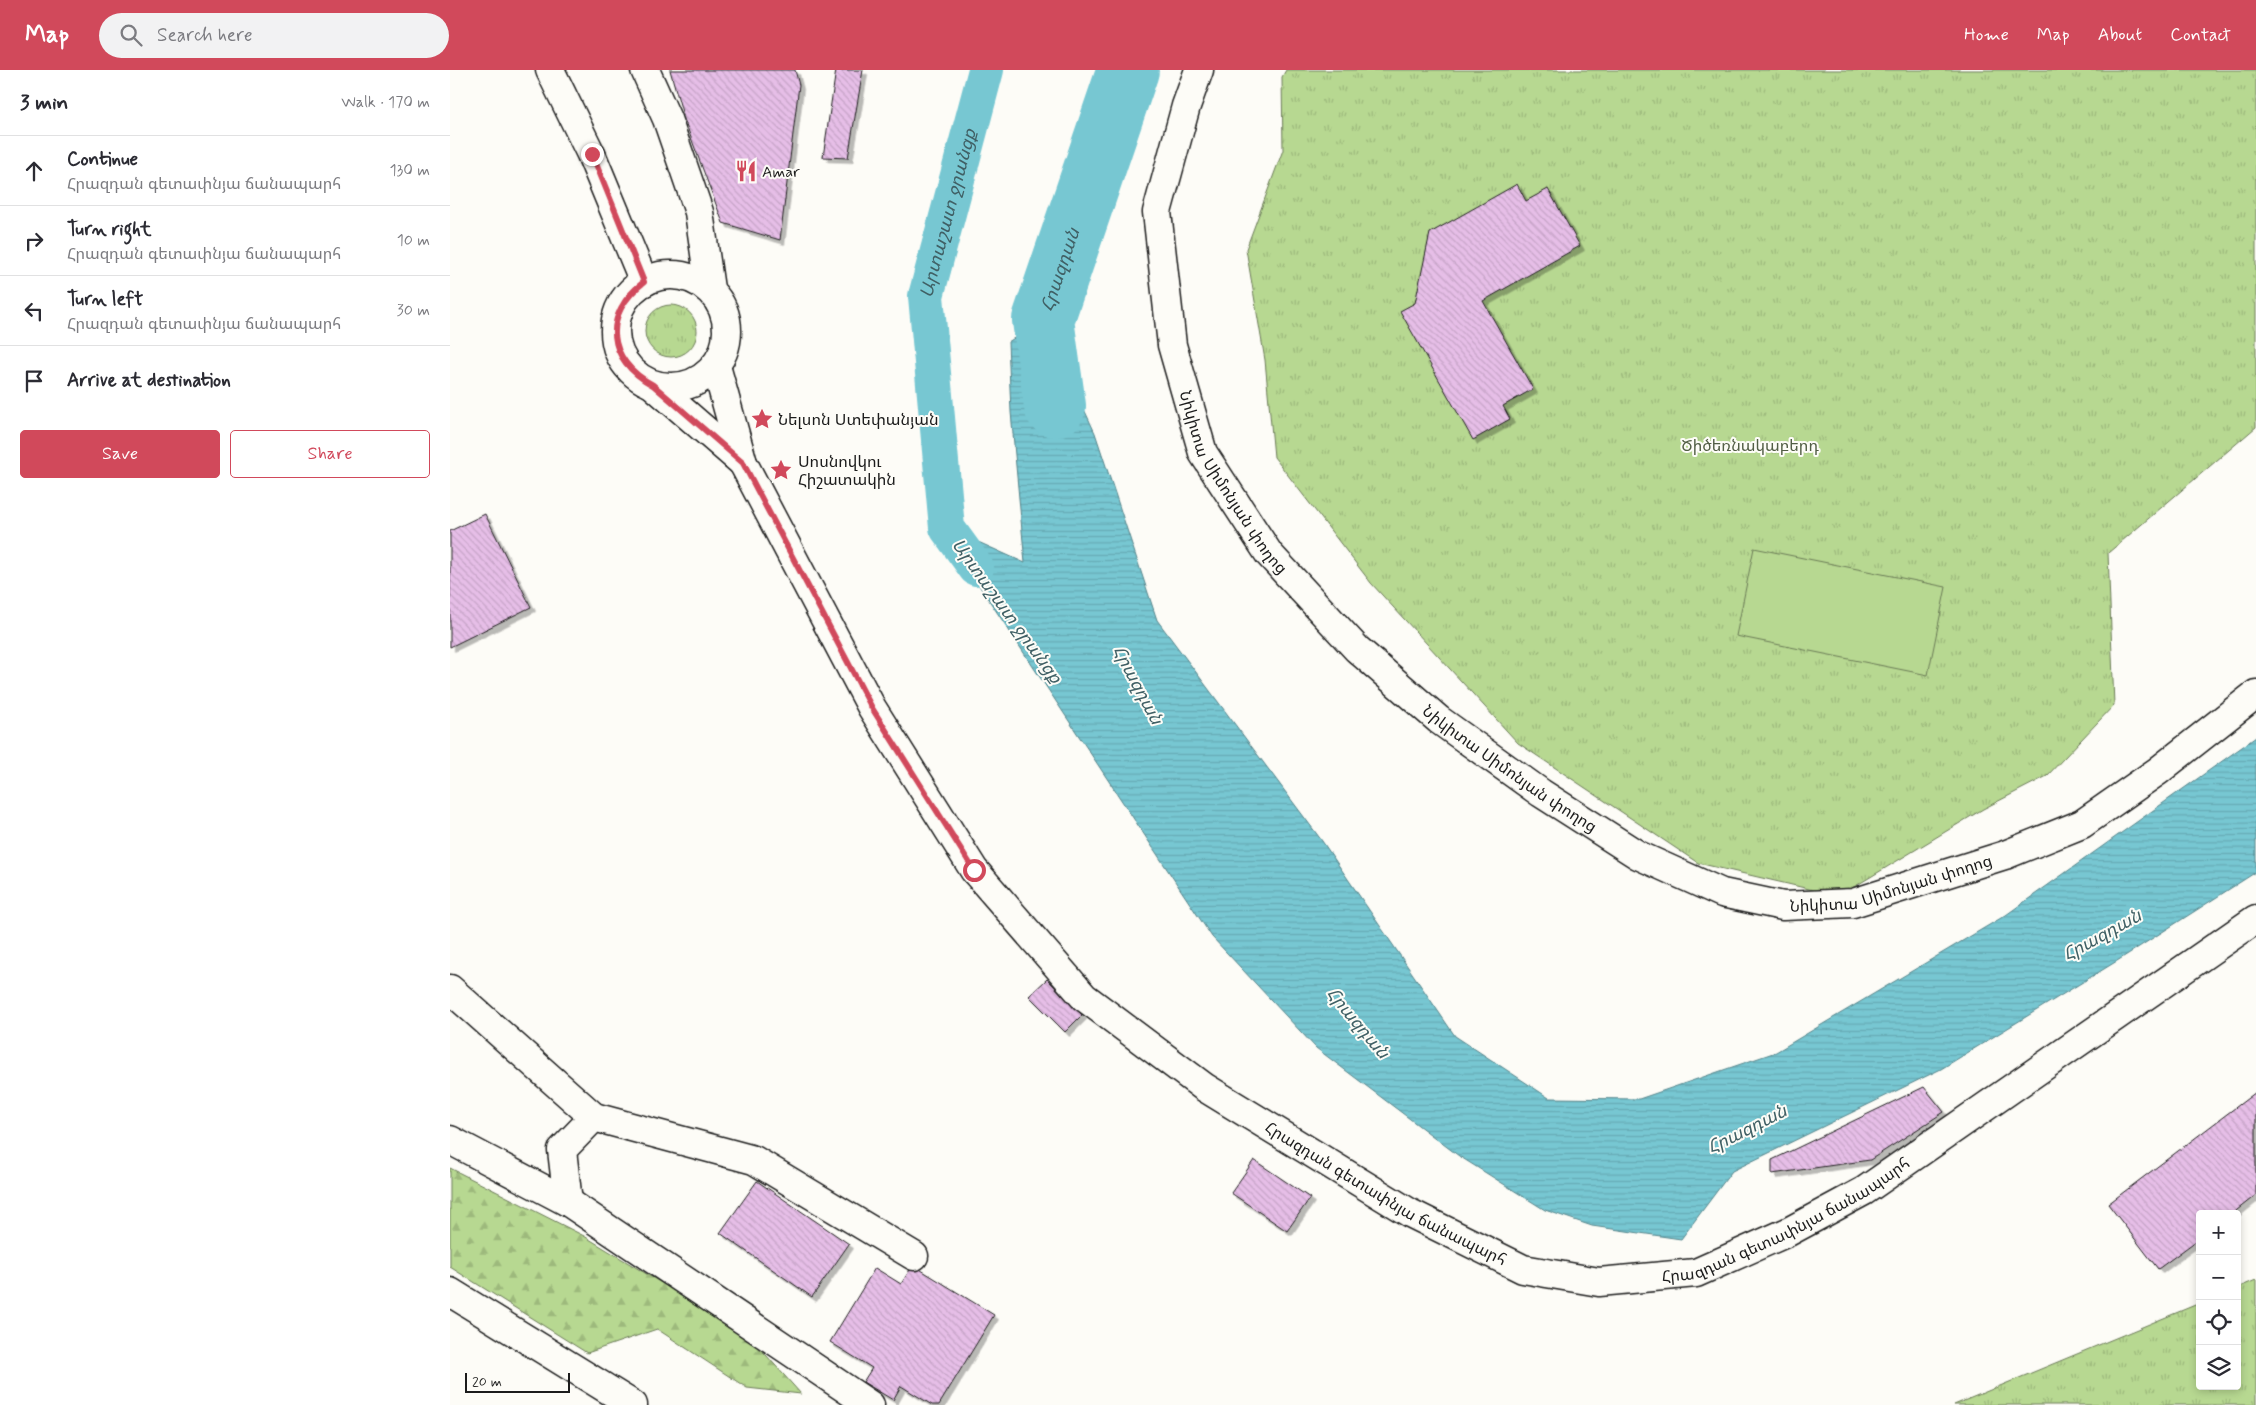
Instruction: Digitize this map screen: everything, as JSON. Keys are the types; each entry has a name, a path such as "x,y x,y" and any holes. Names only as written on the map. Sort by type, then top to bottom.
{"street":[{"path":"550,70 592,154 644,282"},
{"path":"645,70 667,119 699,212 710,289"},
{"name":"Նիկիտա Սիմոնյան փողոց","path":"1199,70 1186,106 1157,212 1172,345 1203,453 1269,554 1357,649 1439,720 1541,793 1638,855 1722,893 1783,906 1853,903 2006,855 2082,824 2158,770 2256,694"},
{"name":"Հրազդան գետափնյա ճանապարհ","path":"653,385 670,388 687,386 703,378 716,366 724,350 728,333 726,316 710,289 690,278 673,275 658,276 644,282 630,294 621,306 616,320 615,334 618,349 626,365 638,377 653,385 743,463"},
{"name":"Հրազդան գետափնյա ճանապարհ","path":"716,366 743,463 872,708 974,870 1084,998 1204,1088 1410,1213 1523,1269 1600,1282 1696,1273 1788,1232 1864,1191 2256,919"},
{"path":"450,989 594,1117 754,1160 914,1256"},
{"path":"568,1202 562,1150 594,1117"},
{"path":"450,1140 568,1202 870,1405"},
{"path":"450,1292 632,1405"}],"green space":[{"name":"Ծիծեռնակաբերդ","path":"1286,70 2256,70 2256,427 2108,553 2114,705 2047,776 1983,809 1839,896 1698,863 1518,743 1371,583 1274,457 1265,360 1246,249 1283,150 1282,77"},
{"path":"671,305 681,307 689,313 695,321 697,331 695,341 689,349 681,355 671,357 661,355 653,349 647,341 645,331 647,321 653,313 661,307"},
{"path":"1754,548 1946,587 1928,675 1736,636"},
{"path":"450,1168 584,1236 749,1336 801,1394 747,1388 657,1329 587,1353 450,1267"},
{"path":"2256,1280 2256,1405 1954,1405 2196,1305 2196,1390 2241,1390 2241,1286"}],"water":[{"path":"1043,320 1095,433 1157,620 1322,841 1455,1036 1549,1098 1639,1099 1776,1052 2006,915 2256,737 2256,872 2117,961 1941,1069 1732,1171 1681,1239 1592,1226 1545,1210 1459,1156 1316,1048 1212,937 969,570 947,528 1025,563 1011,412 1008,342"}],"building":[{"name":"Amar","path":"670,70 795,70 799,85 780,240 723,223 684,119"},
{"path":"836,70 863,70 848,158 823,157"},
{"path":"1517,184 1526,201 1548,189 1580,246 1483,301 1533,389 1503,406 1510,419 1473,440 1400,311 1415,303 1430,233"},
{"path":"485,514 531,607 450,647 450,531"},
{"path":"1047,979 1082,1015 1065,1032 1029,996"},
{"path":"1924,1087 1944,1112 1870,1160 1772,1174 1772,1160"},
{"path":"2256,1092 2256,1195 2237,1210 2196,1210 2196,1241 2158,1269 2108,1204"},
{"path":"1254,1160 1310,1198 1287,1231 1231,1193"},
{"path":"757,1181 849,1244 812,1297 720,1233"},
{"path":"913,1265 994,1315 939,1405 932,1405 901,1386 893,1400 863,1382 872,1368 830,1342 875,1268 901,1284"}],"waterway":[{"name":"Արտաշատ ջրանցք","path":"976,568 947,528 926,296 986,70"},
{"name":"Հրազդան","path":"1055,406 1043,320 1128,70"}],"place":[{"name":"Amar","path":"746,171"},
{"name":"Նելսոն Ստեփանյան","path":"762,419"},
{"name":"Սոսնովկու Հիշատակին","path":"781,470"}],"route":[{"path":"592,154 636,258 644,282 630,294 621,306 616,320 615,334 618,349 626,365 638,377 653,385 743,463 872,708 974,870"}]}
